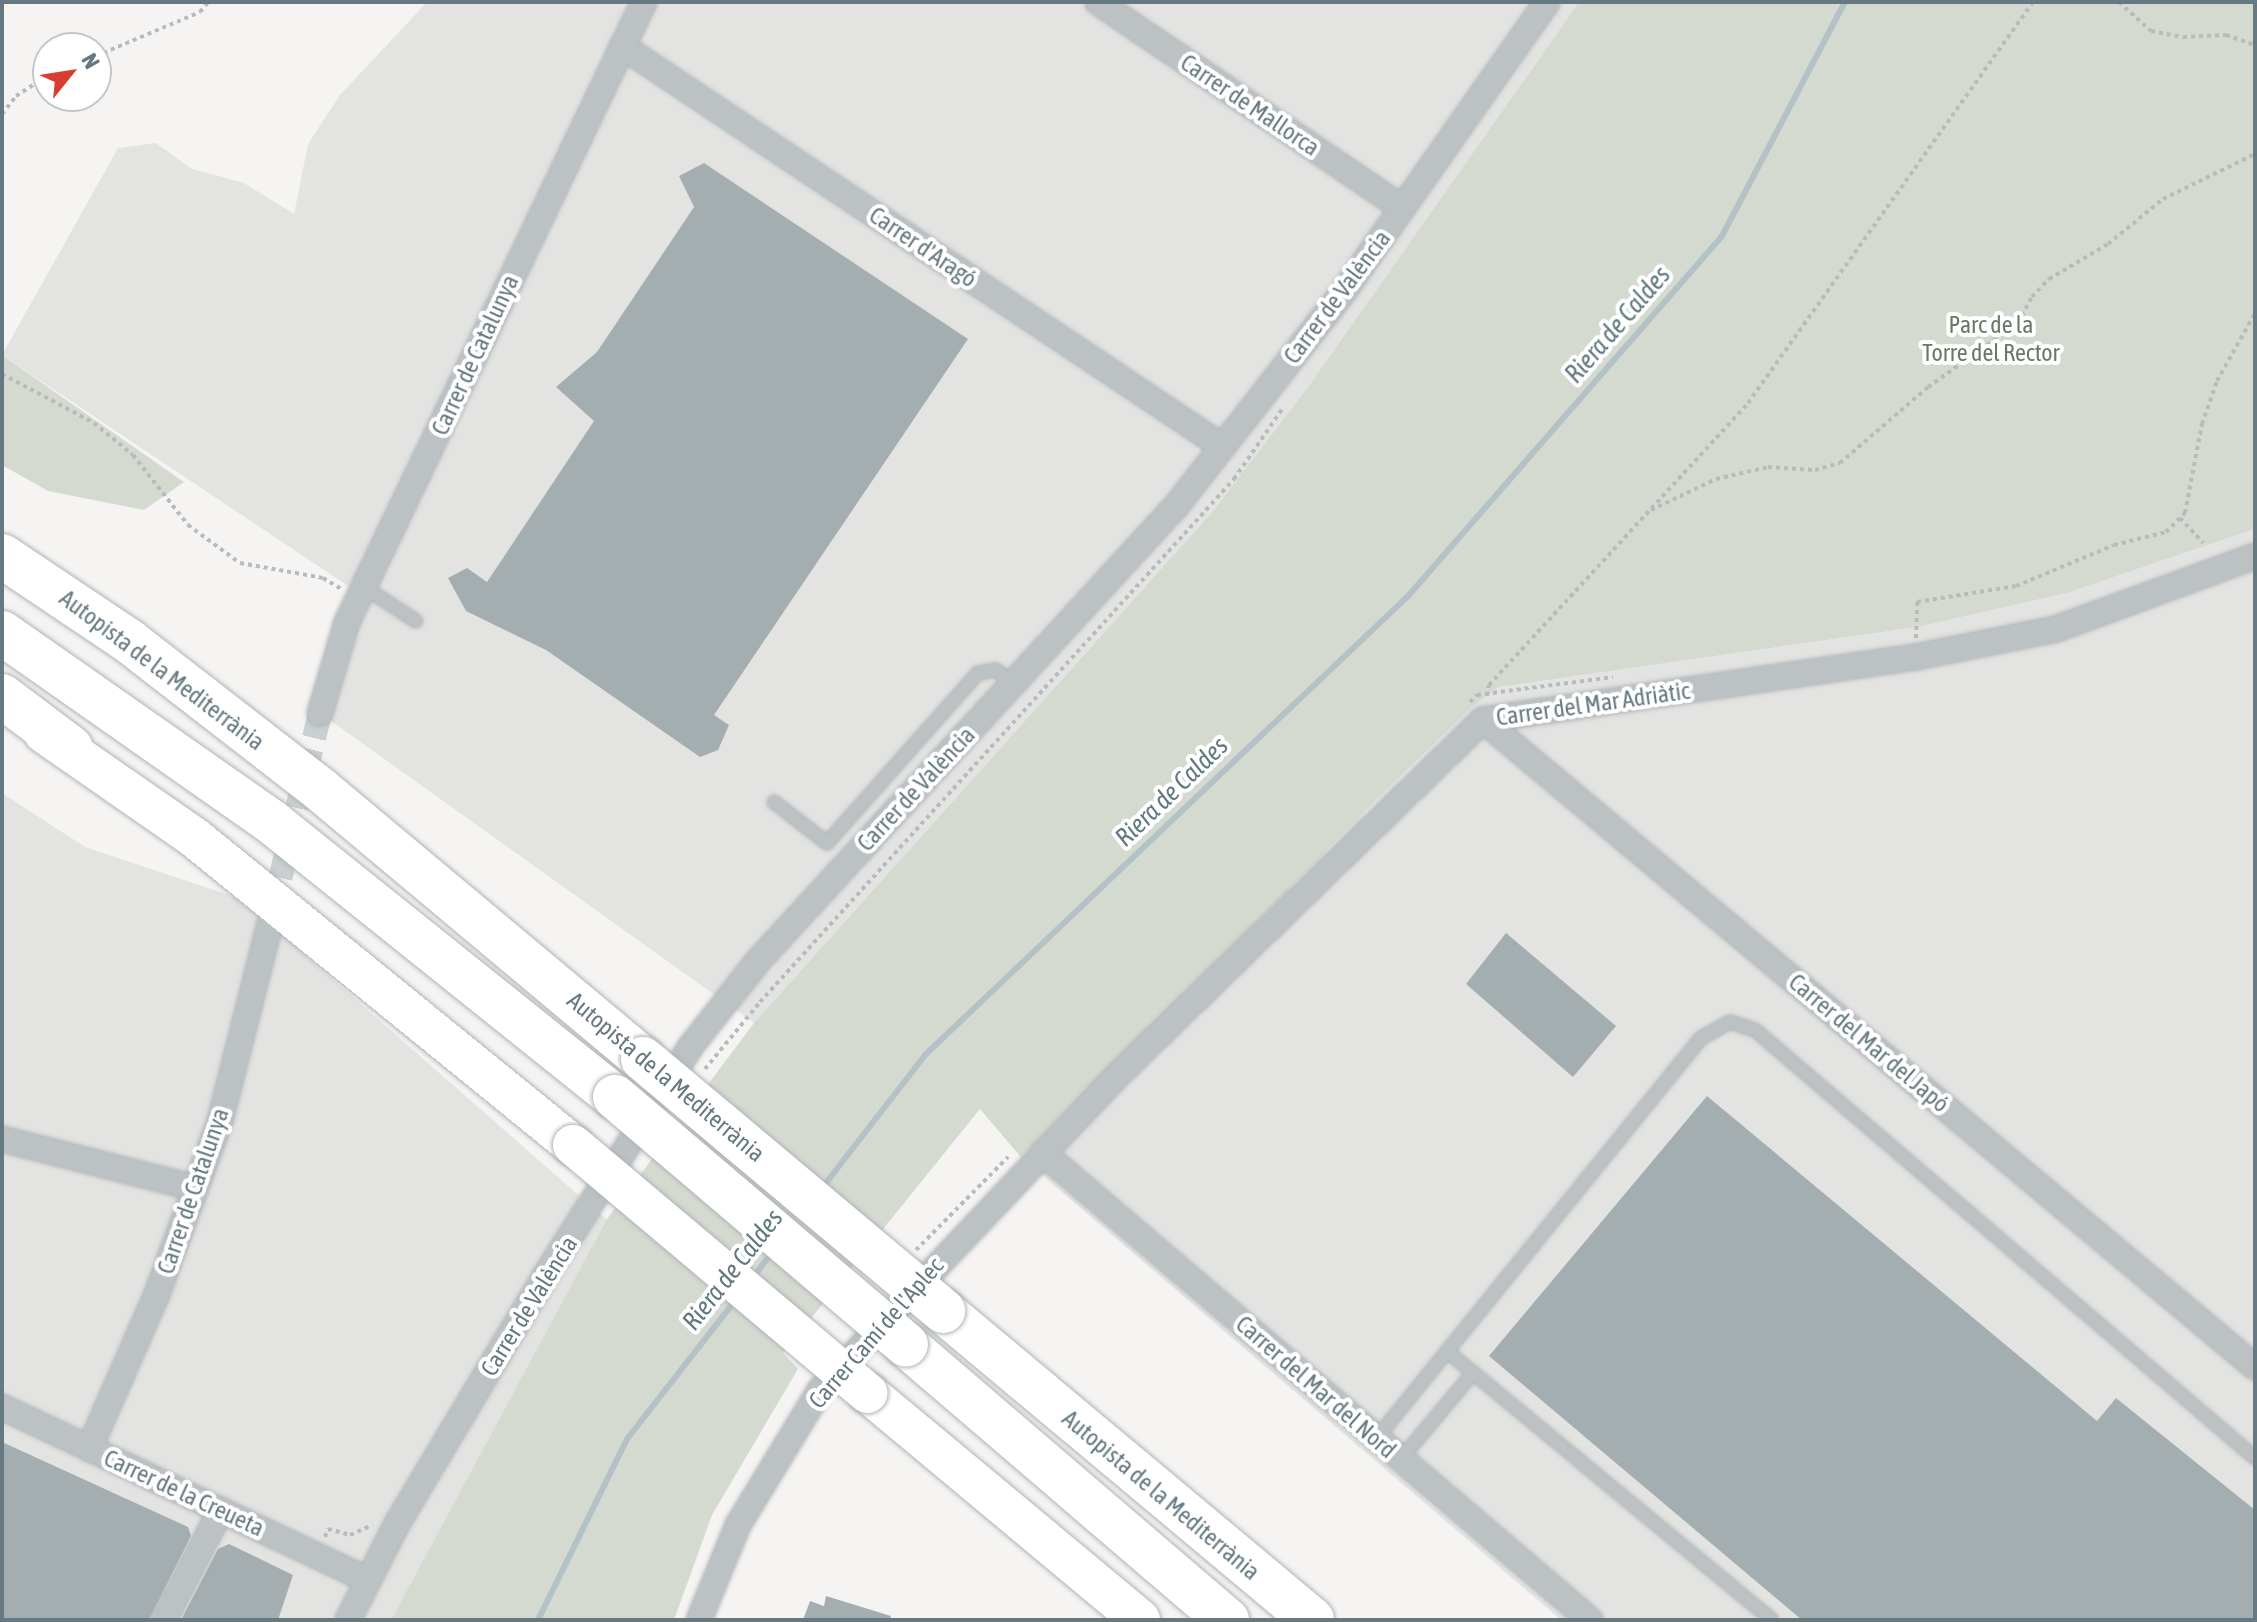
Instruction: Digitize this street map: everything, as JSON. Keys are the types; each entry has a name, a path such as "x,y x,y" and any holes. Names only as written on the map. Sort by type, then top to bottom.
{"highway":[{"name":"Autopista de la Mediterrània","path":"2,556 129,641 321,790 1312,1620"},
{"name":"Autopista de la Mediterrània","path":"2,633 273,823 615,1097 1227,1620"},
{"path":"2,696 207,847 573,1145 1140,1620"},
{"path":"2,710 71,748"}],"street":[{"name":"Carrer de Catalunya","path":"320,713 332,663 361,593 644,2"},
{"name":"Carrer de Mallorca","path":"1098,2 1402,208"},
{"name":"Carrer de València","path":"348,1620 366,1579 545,1276 691,1046 759,960 1177,505 1402,208 1547,2"},
{"name":"Carrer d'Aragó","path":"622,46 1223,447"},
{"name":"Carrer del Mar Adriàtic","path":"1043,1153 1474,713 2056,629 2255,556"},
{"name":"Carrer del Mar del Japó","path":"1474,713 2255,1367"},
{"name":"Carrer de Catalunya","path":"89,1449 157,1294 220,1121 270,923"},
{"path":"2,1139 195,1188"},
{"name":"Carrer del Mar del Nord","path":"1043,1153 1590,1620"},
{"name":"Carrer Camí de l'Aplec","path":"699,1620 738,1525 820,1390 1043,1153"},
{"name":"Carrer de la Creueta","path":"2,1407 366,1579"},
{"path":"164,1620 221,1510"}],"lane":[{"path":"361,593 416,621"},
{"path":"774,802 827,843 978,673 996,670 1013,684"},
{"path":"1376,1439 1701,1038 1730,1022 1755,1030 2255,1458"},
{"path":"1448,1352 1772,1620"},
{"path":"1400,1460 1473,1373"}],"path":[{"path":"112,49 200,12 208,2"},
{"path":"1474,713 1488,694 1489,685 1748,403 2033,2"},
{"path":"2119,2 2151,31 2183,37 2226,35 2255,45"},
{"path":"2,114 16,96 32,86"},
{"path":"1648,511 1716,479 1768,467 1815,470 1840,463 1928,387 2018,323 2032,297 2049,279 2108,244 2163,199 2255,154"},
{"path":"1916,647 1917,602 2016,586 2114,545 2166,532 2180,518 2217,381 2255,313"},
{"path":"2,374 94,423 133,455 188,525 240,563 323,578 361,593"},
{"path":"2180,518 2203,543"},
{"path":"1916,647 1931,633"},
{"path":"1900,639 1916,647"},
{"path":"1474,713 1488,694 1614,677"},
{"path":"909,1258 1018,1147"}],"shaded area":[{"path":"427,2 1579,2 1308,387 1213,511 754,1023 320,713 360,594 2,355 118,148 156,143 192,169 244,183 294,214 308,144 340,95"},
{"path":"2255,529 2255,1620 1561,1620 1020,1156 1062,1121 1375,801 1472,707 1500,687 1918,627 2067,593"},
{"path":"2,793 85,847 241,899 607,1220 391,1620 2,1620"}],"green space":[{"name":"Parc de la Torre del Rector","path":"1579,2 2255,2 2255,529 2067,593 1918,627 1499,687 1472,707 1375,801 1062,1121 1020,1156 980,1109 783,1353 798,1369 712,1515 674,1620 391,1620 607,1219 754,1023 1213,511 1308,387"},
{"path":"2,355 184,482 144,510 48,491 2,465"}],"building":[{"path":"704,163 968,339 714,715 729,725 718,750 700,757 546,650 466,611 448,578 467,568 487,582 594,421 556,387 597,352 694,207 679,176"},
{"path":"1506,933 1616,1026 1573,1077 1466,984"},
{"path":"1707,1096 2097,1421 2116,1398 2255,1510 2255,1620 1802,1620 1489,1356"},
{"path":"2,1442 188,1527 191,1536 149,1620 2,1620"},
{"path":"229,1544 293,1575 278,1620 181,1620 218,1549"},
{"path":"826,1596 891,1616 890,1620 803,1620 810,1601 824,1606"}],"waterway":[{"name":"Riera de Caldes","path":"822,1188 925,1055 1409,595 1722,236 1845,2"},
{"name":"Riera de Caldes","path":"753,1277 773,1251"},
{"name":"Riera de Caldes","path":"538,1620 627,1439 737,1298"}],"tunnel":[{"path":"272,913 320,713"}]}
